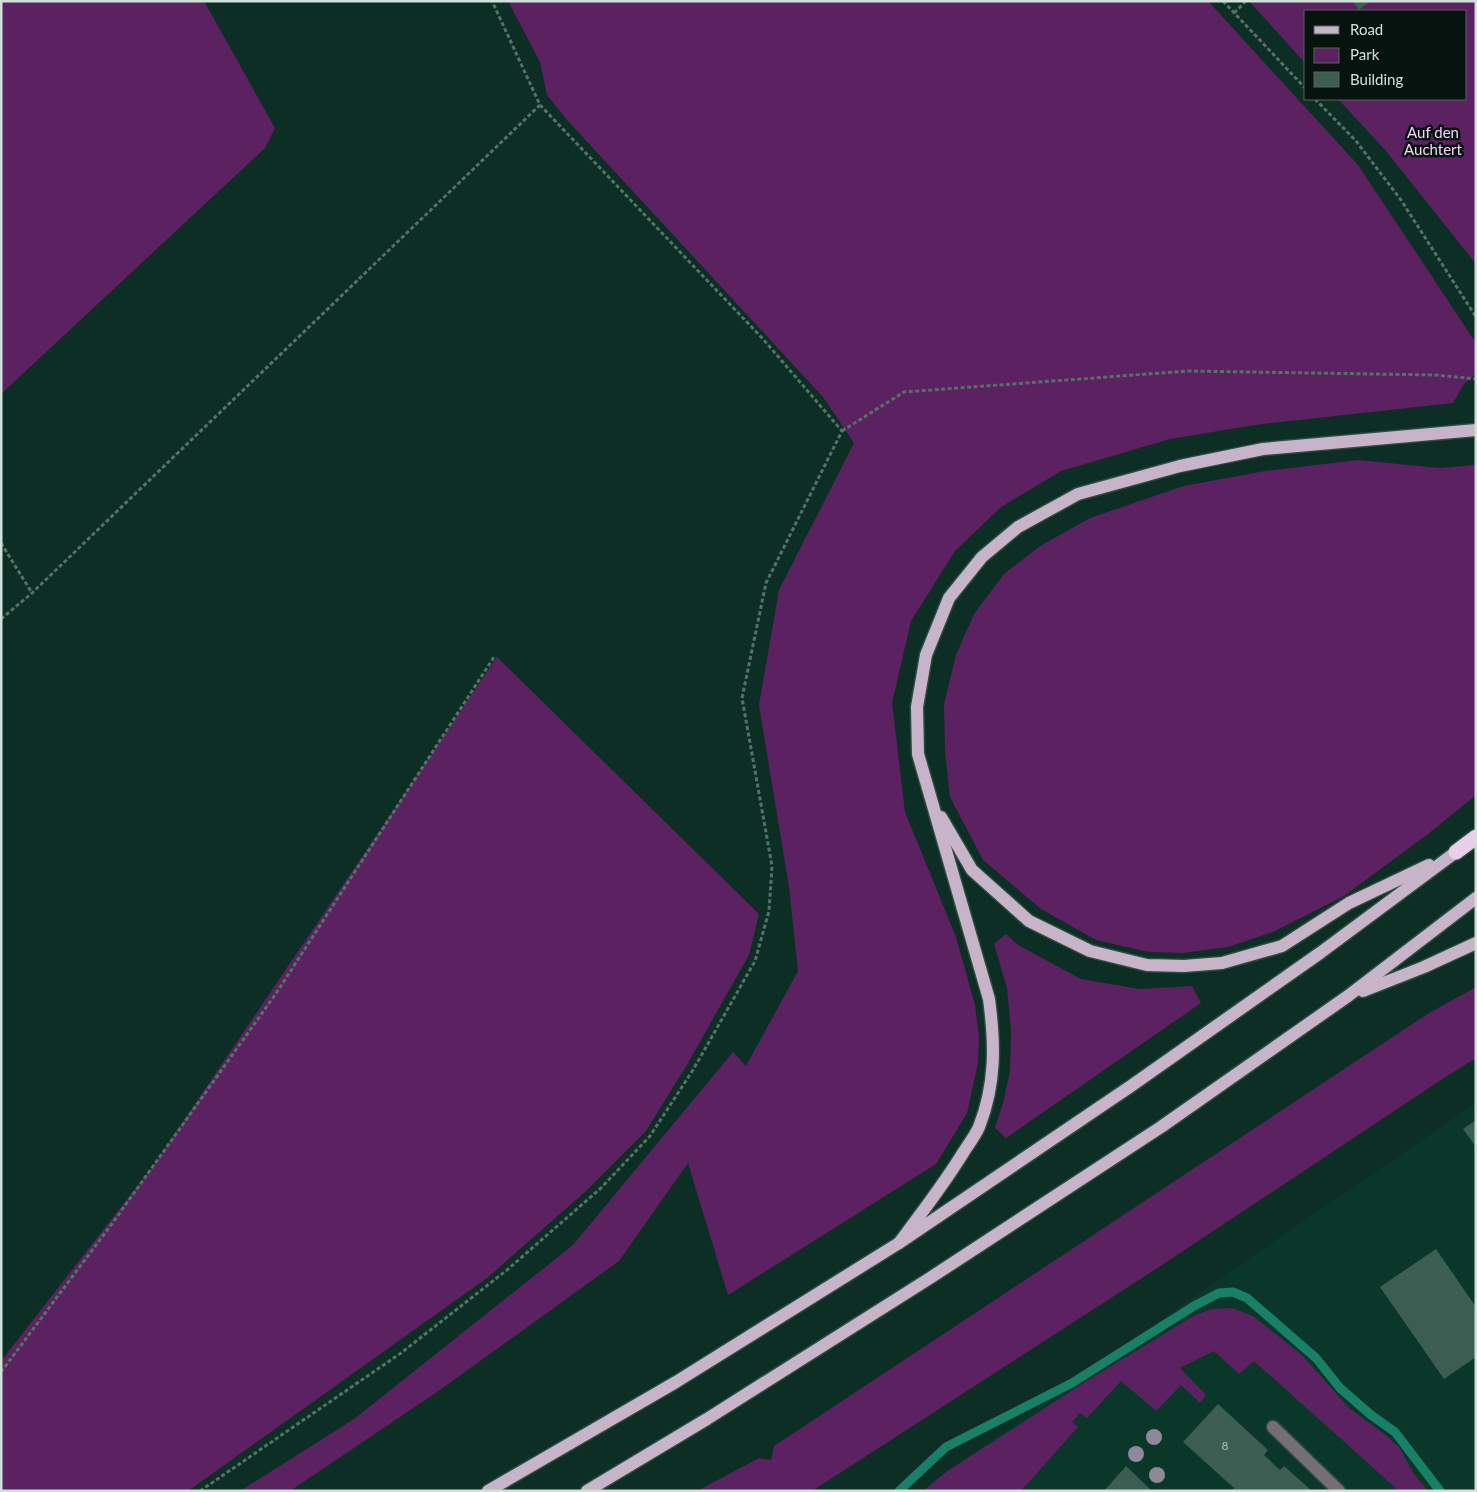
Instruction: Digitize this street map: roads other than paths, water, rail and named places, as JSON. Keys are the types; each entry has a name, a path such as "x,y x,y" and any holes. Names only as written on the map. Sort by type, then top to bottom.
{"highway":[{"path":"1456,852 1476,837"}],"main road":[{"path":"899,1243 953,1170 978,1129 988,1099 992,1069 994,1035 989,999 918,754 917,707 926,655 949,598 982,557 1018,527 1078,494 1180,466 1263,449 1476,430"},
{"path":"930,800 972,870 1029,921 1090,951 1147,965 1184,966 1222,963 1282,946 1349,903 1456,852"},
{"path":"488,1491 676,1382 899,1243 1131,1086 1297,970 1456,852"},
{"path":"587,1491 707,1419 930,1278 1161,1127 1348,996 1476,898"},
{"path":"1348,996 1424,967 1476,943"}],"lane":[{"path":"1273,1427 1339,1491"}],"waterway":[{"path":"899,1491 946,1447 1072,1383 1194,1306 1219,1293 1233,1292 1247,1298 1316,1358 1340,1388 1371,1415 1395,1432 1440,1491"}],"park label":[{"name":"Auf den Auchtert","path":"1433,142"}]}
